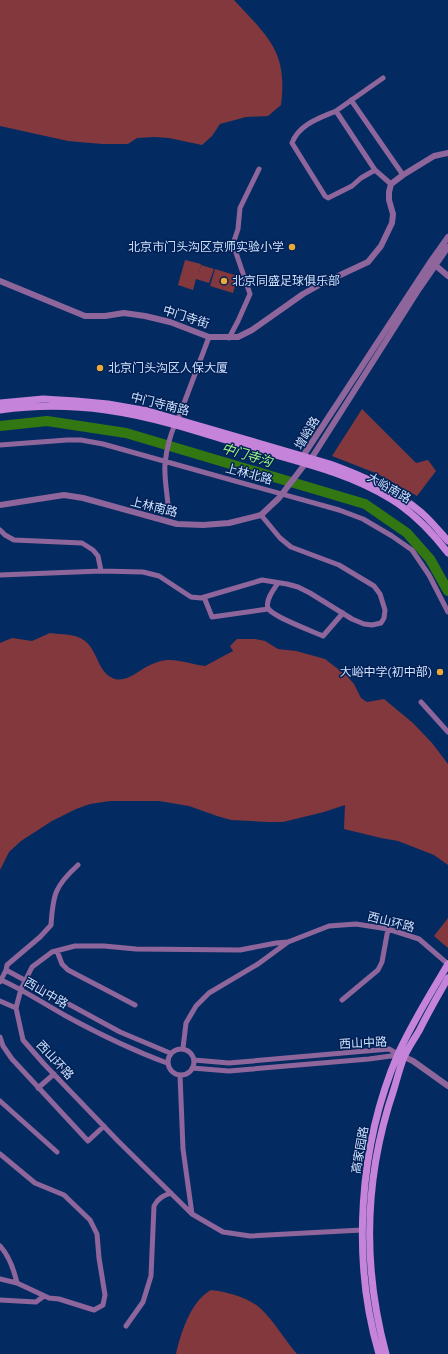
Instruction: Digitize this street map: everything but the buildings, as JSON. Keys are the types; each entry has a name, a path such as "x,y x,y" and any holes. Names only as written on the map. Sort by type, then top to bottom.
{"main road":[{"name":"中门寺南路","path":"0,403 44,399 108,404 135,408 176,423 304,460 311,459"},
{"name":"中门寺南路","path":"0,410 39,406 90,408 176,423"},
{"name":"大峪南路","path":"311,459 330,464 356,474 388,489 423,514 448,541"},
{"name":"大峪南路","path":"304,460 351,479 393,500 421,522 438,539 448,553"},
{"name":"高家园路","path":"379,1354 364,1278 362,1230 364,1189 370,1149 380,1108 401,1056 424,1005 448,964"},
{"name":"高家园路","path":"386,1354 375,1305 370,1252 370,1202 381,1135 401,1056 448,978"}],"street":[{"path":"374,170 352,186 328,198 325,196 292,143 303,127 310,122 336,111 383,78"},
{"path":"351,100 403,175"},
{"path":"336,111 374,170 391,184 434,156 448,153"},
{"path":"229,338 250,294 233,244 238,229 240,208 259,169"},
{"name":"中门寺街","path":"0,281 85,316 105,316 124,313 170,322 209,337 238,337 252,330 302,294 368,262 381,246 392,223 393,214 389,200 391,184"},
{"name":"增峪路","path":"304,460 427,267 448,237"},
{"name":"增峪路","path":"311,459 448,247"},
{"path":"436,265 448,276"},
{"path":"168,505 166,462 171,437 209,337"},
{"name":"上林北路","path":"0,445 81,440 125,450 284,493 339,510 362,519 392,536 412,550 429,575 448,612"},
{"name":"上林南路","path":"0,505 64,495 83,498 177,524 203,525 229,523 261,515 284,493 298,474 304,460"},
{"path":"0,575 143,572 159,576 191,597 204,597 262,580 287,584 310,593 364,624 372,625 381,623 384,618 385,610 380,594 374,586 339,565 291,547 280,538 261,515"},
{"path":"0,530 14,540 82,543 93,550 98,556 101,572"},
{"path":"268,609 269,596 278,583"},
{"path":"204,597 212,617 268,609 277,616 323,636 343,613"},
{"path":"421,702 448,732"},
{"path":"1,981 7,965 40,937 51,925 52,905 58,887 65,876 78,864"},
{"name":"西山环路","path":"362,1230 250,1236 223,1232 192,1214 104,1126 23,1040 16,1008 21,989 32,967 52,952 75,946 104,946 136,950 240,950 288,942 329,926 356,924 388,929 419,940 448,964"},
{"path":"342,1000 378,970 382,962 388,929"},
{"path":"183,1048 186,1023 196,1006 209,993 258,964 288,942"},
{"path":"57,951 62,964 68,970 135,1005"},
{"name":"西山中路","path":"6,970 120,1032 170,1053"},
{"name":"西山中路","path":"1,981 21,989 66,1016 119,1043 167,1063"},
{"path":"0,1001 16,1008"},
{"path":"0,1037 2,1046 12,1060 88,1141 104,1126"},
{"path":"183,1048 190,1052 194,1060 192,1068 188,1073 180,1075 173,1073 168,1067 167,1063 170,1053 183,1048"},
{"name":"西山中路","path":"194,1060 229,1063 389,1049 401,1056"},
{"path":"401,1056 413,1061 448,1086"},
{"name":"西山中路","path":"192,1068 229,1071 401,1056"},
{"path":"38,1088 54,1074"},
{"path":"180,1075 183,1149 192,1214"},
{"path":"0,1102 57,1152"},
{"path":"0,1154 35,1183 64,1195 90,1220 97,1234 105,1295 103,1304 94,1310 44,1296 17,1283 0,1279"},
{"path":"126,1326 143,1302 151,1276 154,1206 156,1200 170,1193"},
{"path":"0,1246 5,1252 14,1271 17,1283"},
{"path":"0,1300 36,1302 44,1296"}],"shaded area":[{"path":"0,0 234,0 257,24 273,46 281,71 281,105 268,116 246,117 220,124 212,136 202,145 169,138 154,137 137,138 128,144 102,144 68,141 0,126"},
{"path":"185,260 201,264 198,275 201,265 214,269 209,283 196,279 193,290 178,285"},
{"name":"北京同盛足球俱乐部","path":"215,269 238,276 233,293 210,286"},
{"path":"362,409 416,463 428,460 436,471 417,496 378,474 332,456"},
{"path":"50,633 73,635 81,638 93,650 105,672 109,676 119,680 128,678 156,662 176,660 205,666 233,651 230,646 237,639 255,639 265,641 278,649 296,651 325,659 347,676 354,684 361,698 367,702 384,699 413,723 432,743 448,764 448,865 434,855 398,841 344,829 345,805 283,822 268,822 231,820 189,806 159,801 110,801 90,804 52,821 21,841 9,852 0,870 0,643 12,638 32,641"},
{"path":"448,918 448,948 434,936"},
{"path":"211,1290 237,1296 255,1304 270,1319 297,1354 176,1354 184,1327 192,1309 204,1295"}],"waterway":[{"name":"中门寺沟","path":"0,426 47,421 126,433 365,504 407,533 430,559 448,591"}],"place":[{"name":"北京市门头沟区京师实验小学","path":"292,247"},
{"name":"北京同盛足球俱乐部","path":"224,281"},
{"name":"北京门头沟区人保大厦","path":"100,368"},
{"name":"大峪中学(初中部)","path":"440,672"}]}
